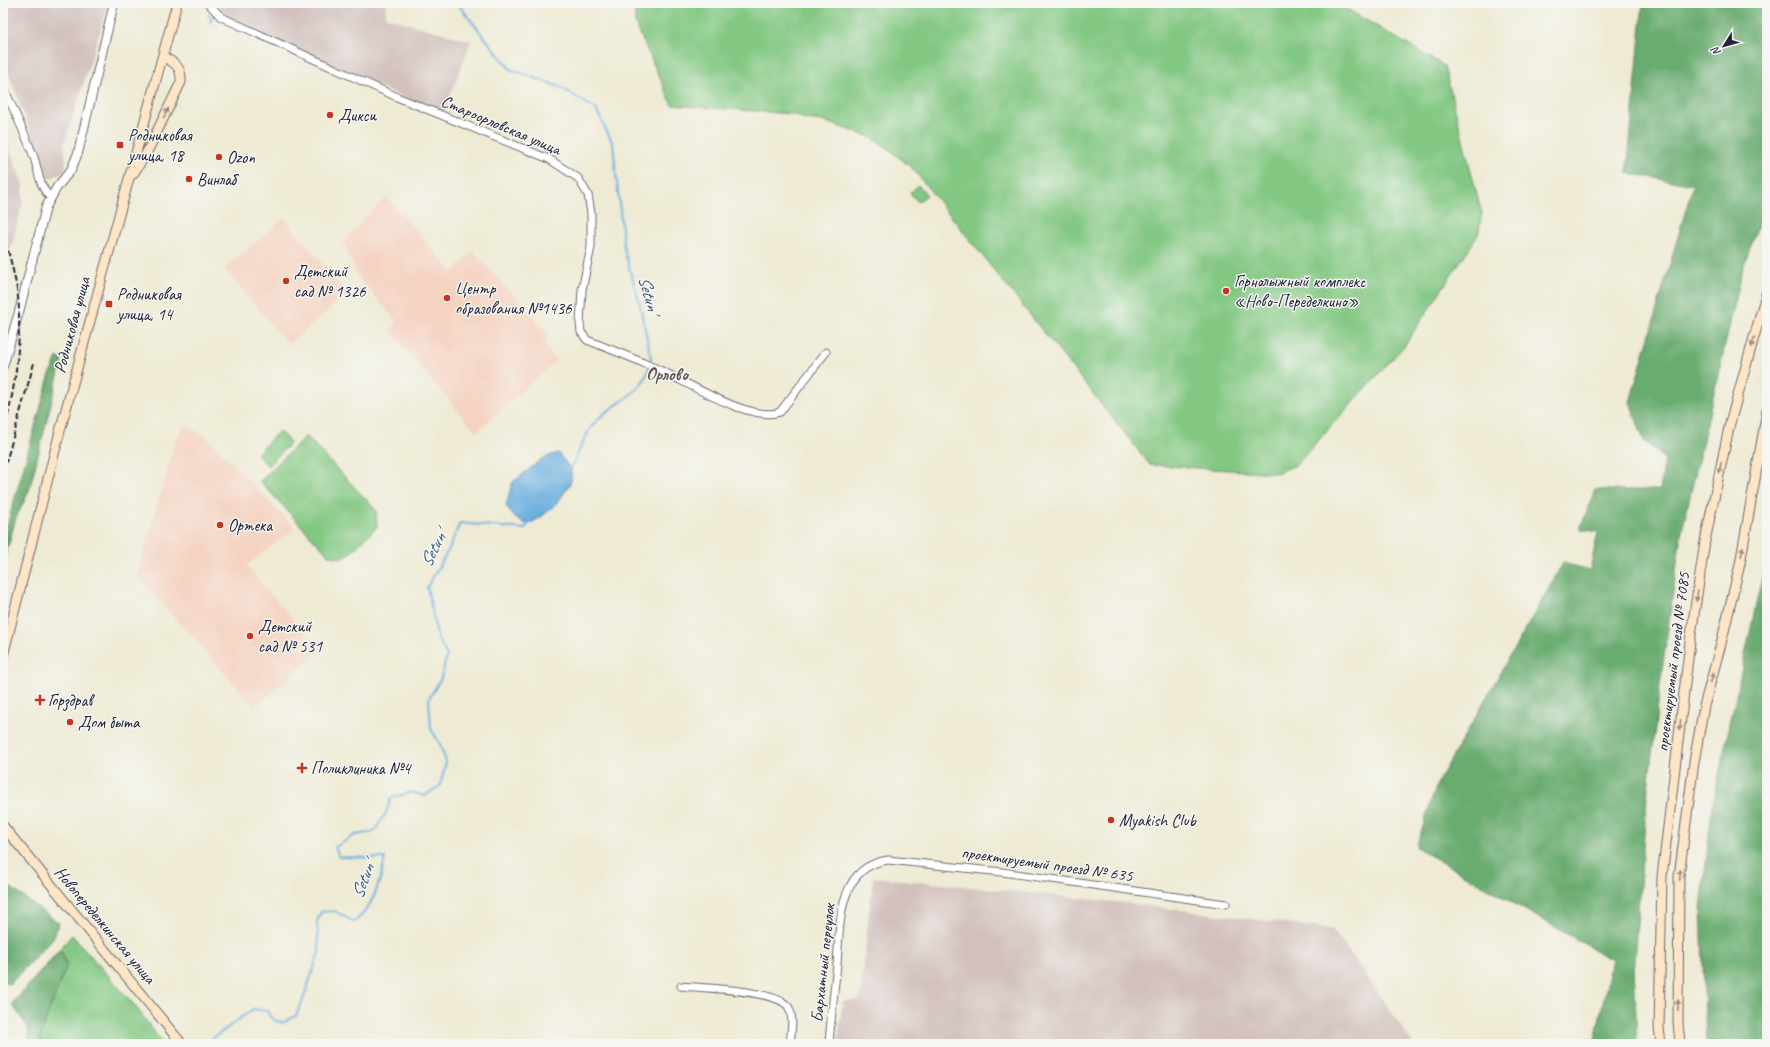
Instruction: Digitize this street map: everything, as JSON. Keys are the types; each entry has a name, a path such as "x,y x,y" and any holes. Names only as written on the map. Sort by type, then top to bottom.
{"main road":[{"name":"Родниковая улица","path":"3,656 60,431 177,3"},
{"path":"127,184 146,154 181,82 180,69 173,61 163,57"},
{"name":"проектируемый проезд № 7085","path":"1661,1044 1659,1028 1662,877 1690,642 1705,541 1730,423 1767,291"},
{"name":"проектируемый проезд № 7085","path":"1680,1044 1678,1022 1679,876 1694,762 1704,706 1722,644 1740,564 1767,411"},
{"name":"Новопеределкинская улица","path":"3,826 182,1044"}],"street":[{"path":"3,366 19,312 46,207 50,197 72,170 78,153 114,3"},
{"name":"Староорловская улица","path":"208,3 221,17 397,97 549,159 578,178 588,194 591,213 591,247 582,290 580,323 581,332 587,340 656,368 717,399 748,410 773,415 780,412 826,352"},
{"path":"3,86 33,154 43,190 50,197"},
{"name":"проектируемый проезд № 635","path":"864,868 872,864 888,860 994,871 1226,904"},
{"name":"Бархатный переулок","path":"829,1044 842,908 853,881 864,868"},
{"path":"681,986 768,994 782,999 789,1006 792,1017 790,1044"}],"shaded area":[{"path":"3,3 109,3 64,144 66,165 64,172 48,179 3,58"},
{"path":"219,3 386,3 386,17 471,41 443,115 219,16"},
{"path":"3,132 23,185 23,201 11,248 7,246 3,249"},
{"name":"Центр образования №1436","path":"386,197 452,272 473,251 549,334 544,344 556,361 476,432 390,331 397,322 357,275 343,241"},
{"name":"Детский сад № 1326","path":"284,218 348,293 289,344 224,269"},
{"path":"3,259 8,274 5,288 3,287"},
{"path":"185,425 205,435 295,528 246,566 320,650 255,707 137,576 176,441"},
{"path":"873,877 1116,902 1332,929 1413,1044 837,1044 843,1001 860,1000"}],"green space":[{"name":"Горнолыжный комплекс «Ново-Переделкино»","path":"635,3 1337,3 1444,66 1482,214 1478,235 1404,346 1296,465 1276,473 1150,465 913,169 885,146 870,137 823,121 805,119 792,114 672,105 635,23"},
{"path":"1643,3 1767,3 1767,200 1743,268 1681,535 1660,686 1647,797 1634,961 1637,1044 1594,1044 1612,960 1416,847 1437,784 1563,563 1590,570 1598,532 1580,529 1595,490 1660,490 1665,459 1644,441 1630,402 1693,185 1627,173"},
{"path":"918,185 927,195 918,202 910,193"},
{"path":"57,357 62,360 29,491 16,518 3,564 3,540 49,377"},
{"path":"279,431 291,443 268,466 257,454"},
{"path":"306,436 376,510 377,527 345,558 329,556 260,481"},
{"path":"1767,554 1767,1044 1706,1044 1701,909 1712,806"},
{"path":"3,882 59,923 54,937 10,984 3,982"},
{"path":"72,935 137,1008 163,1044 30,1044 28,1027 12,1004"},
{"path":"61,950 67,965 41,1033 42,1044 30,1044 28,1027 12,1004"}],"water":[{"path":"558,453 571,469 571,480 568,487 558,501 544,515 530,523 521,522 506,506 512,483 543,458"}],"waterway":[{"name":"Setun'","path":"457,3 510,69 560,87 596,109 613,144 624,249 640,305 651,358 650,363"},
{"path":"208,15 212,18 210,22"},
{"name":"Setun'","path":"571,469 582,444 593,425 604,414 634,392 640,385 649,368"},
{"name":"Setun'","path":"212,1039 253,1009 267,1011 272,1019 282,1023 296,1016 319,952 317,921 321,912 335,911 354,922 361,916 371,902 381,875 385,858 339,857 335,847 355,835 374,832 386,813 391,798 412,792 424,796 440,786 446,762 440,744 431,729 429,699 441,678 447,655 438,639 427,587 448,551 460,523 524,529 530,522"}],"railway":[{"path":"3,434 16,374 19,327 18,295 7,246"},
{"path":"3,473 34,363"}],"place":[{"name":"Дикси","path":"330,115"},
{"name":"Родниковая улица, 18","path":"120,145"},
{"name":"Ozon","path":"219,157"},
{"name":"Винлаб","path":"189,179"},
{"name":"Детский сад № 1326","path":"286,281"},
{"name":"Горнолыжный комплекс «Ново-Переделкино»","path":"1226,291"},
{"name":"Центр образования №1436","path":"447,298"},
{"name":"Родниковая улица, 14","path":"109,304"},
{"name":"Ортека","path":"220,525"},
{"name":"Детский сад № 531","path":"250,636"},
{"name":"Горздрав","path":"40,700"},
{"name":"Дом быта","path":"70,722"},
{"name":"Поликлиника №4","path":"302,768"},
{"name":"Myakish Club","path":"1111,820"}],"district":[{"name":"Орлово","path":"667,374"}]}
